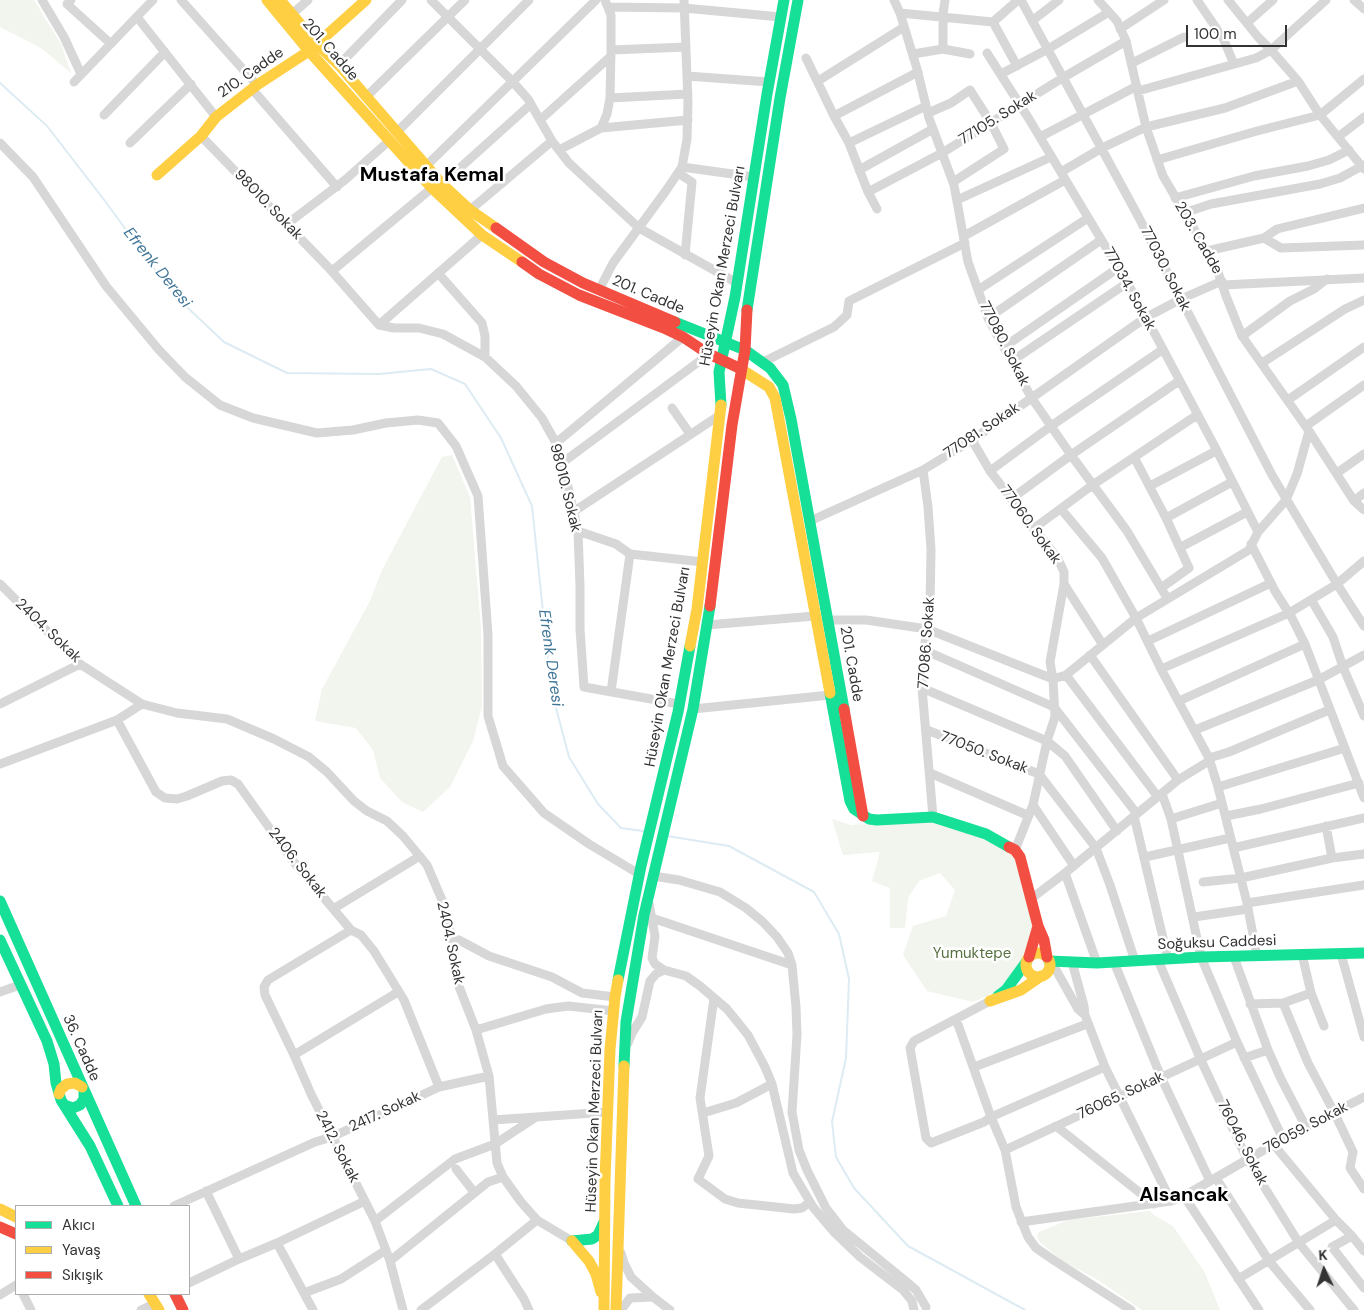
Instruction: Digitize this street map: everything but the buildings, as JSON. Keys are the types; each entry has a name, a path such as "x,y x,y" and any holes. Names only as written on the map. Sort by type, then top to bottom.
{"main road":[{"name":"201. Cadde","path":"267,0 313,47 482,235 539,274 579,295 664,328 742,370 769,387 775,398 848,793 854,809 863,816"},
{"name":"201. Cadde","path":"280,0 292,14 313,47 339,65 366,97 393,136 427,165 437,186 544,262 625,302 745,350 764,362 783,385 787,397 863,816"},
{"name":"210. Cadde","path":"157,175 201,136 216,117 254,87 313,47 366,0"},
{"name":"Hüseyin Okan Merzeci Bulvarı","path":"605,1307 605,1180 610,1050 615,997 640,870 679,704 697,610 721,405 718,372 737,283 784,0"},
{"name":"Hüseyin Okan Merzeci Bulvarı","path":"616,1310 626,1022 648,896 693,709 708,626 732,425 745,350 746,313 780,98 798,0"},
{"path":"863,816 877,820 933,817 986,834 1014,850 1020,857 1038,926 1044,940 1049,967"},
{"name":"36. Cadde","path":"0,901 136,1205"},
{"path":"1038,926 1028,959 1030,974 1049,967 1072,962"},
{"path":"0,940 47,1041 62,1100 90,1146 118,1205"},
{"path":"990,1001 1006,990 1028,959 1036,953 1040,953 1049,967"},
{"name":"Soğuksu Caddesi","path":"1072,962 1097,963 1201,957 1364,953"},
{"path":"990,1001 1021,990 1049,967"},
{"path":"75,1083 83,1089 84,1099 80,1105 73,1108 62,1100 61,1089 67,1084 75,1083"},
{"path":"0,1209 15,1216"},
{"path":"572,1240 592,1240 598,1235 606,1217"},
{"path":"0,1227 15,1234"},
{"path":"572,1240 589,1261 596,1274 605,1307"},
{"path":"176,1295 183,1310"}],"street":[{"path":"42,0 64,37 81,74"},
{"path":"74,82 153,0"},
{"path":"181,0 336,187"},
{"path":"292,14 308,0"},
{"path":"339,65 402,0"},
{"path":"431,0 512,81 531,104 552,141 569,163 639,228 737,283"},
{"path":"366,97 465,0"},
{"path":"287,224 336,187 393,136 529,0"},
{"path":"427,165 596,0"},
{"name":"77080. Sokak","path":"894,0 900,13 918,72 933,129 953,182 968,262 988,318 1031,397 1127,532 1167,598"},
{"path":"943,49 945,0"},
{"path":"900,13 993,22 1020,0"},
{"name":"77030. Sokak","path":"1020,0 1102,148 1272,475 1364,626"},
{"path":"1032,21 1059,0"},
{"path":"1120,30 1164,0"},
{"path":"1197,0 1223,38 1234,64"},
{"path":"1184,213 1211,204 1320,184 1340,178 1363,167 1320,115 1298,81 1228,0"},
{"path":"1247,23 1273,0"},
{"path":"1040,138 1138,88 1256,58 1271,50 1326,0"},
{"path":"1354,0 1364,9"},
{"path":"69,2 111,44"},
{"path":"601,128 607,114 610,98 610,15 607,4 684,4 781,17"},
{"path":"599,290 613,263 680,170 687,139 688,120 684,4"},
{"path":"1001,74 1048,49 1105,4"},
{"name":"203. Cadde","path":"1105,4 1126,41 1146,127 1163,176 1216,266 1242,336 1308,428 1354,501 1364,510"},
{"path":"137,17 216,117"},
{"path":"993,22 1017,66"},
{"path":"818,81 904,27"},
{"path":"1132,63 1184,37"},
{"name":"77105. Sokak","path":"868,192 942,153 1126,41"},
{"path":"540,120 611,53 686,47"},
{"path":"912,54 943,49 970,54"},
{"path":"104,115 165,52"},
{"name":"77034. Sokak","path":"987,53 1127,283 1258,532"},
{"path":"806,58 849,143 868,192 877,209"},
{"path":"834,116 918,72"},
{"path":"687,76 769,82"},
{"path":"1157,160 1320,115 1364,79"},
{"path":"764,362 834,327 847,315 850,301 964,239 1063,176 1102,148 1146,127 1225,108 1298,81"},
{"path":"130,143 191,84"},
{"path":"849,143 927,110 951,103 970,90 991,122 1004,149 953,182"},
{"path":"610,98 688,94"},
{"path":"332,271 437,186 531,104"},
{"path":"1338,137 1364,117"},
{"path":"559,150 601,128 688,120"},
{"path":"859,170 933,129"},
{"name":"98010. Sokak","path":"201,136 332,271 379,325 394,328 419,328 443,334 485,357 516,386 542,418 556,443 578,531 580,629 584,687 611,692"},
{"path":"470,210 552,141"},
{"path":"0,143 33,177 106,286 159,350 185,378 220,405 253,418 317,433 353,430 386,423 418,420 438,423 456,446 478,496 488,635 488,716 503,766 544,813 589,844 640,870"},
{"path":"1175,198 1254,176 1308,166 1329,160 1349,150"},
{"path":"957,200 1051,157"},
{"path":"680,170 754,177"},
{"path":"680,170 692,182 686,255"},
{"path":"1207,251 1264,238 1277,229 1364,208"},
{"path":"978,290 1088,218"},
{"path":"379,325 482,235"},
{"path":"1264,238 1281,248 1364,245"},
{"path":"988,318 1101,240"},
{"path":"1004,347 1118,268"},
{"path":"438,273 482,323 485,336 485,357"},
{"path":"1223,283 1364,278"},
{"path":"1242,336 1290,301 1314,289 1327,279"},
{"path":"1012,361 1127,283"},
{"name":"77081. Sokak","path":"810,521 923,470 972,440 1145,318 1181,299 1223,283"},
{"path":"1262,363 1345,309 1364,300"},
{"path":"556,443 683,338"},
{"path":"1288,400 1364,347"},
{"path":"990,470 1162,350"},
{"path":"562,463 701,360 707,352"},
{"path":"1012,499 1071,455 1179,381"},
{"path":"828,620 866,620 927,629 1053,679 1066,675 1136,618 1249,550 1258,532 1286,500 1297,474 1308,428 1364,385"},
{"path":"672,408 690,434"},
{"path":"574,512 720,415"},
{"path":"1033,529 1094,484 1197,415"},
{"name":"77060. Sokak","path":"972,440 990,470 1033,529 1058,559 1064,572 1064,584 1050,662 1055,717 1047,741 1033,805 1027,815 1014,850"},
{"path":"1150,486 1216,451"},
{"path":"1337,473 1364,454"},
{"path":"1134,457 1166,518 1189,568 1161,588"},
{"name":"77086. Sokak","path":"923,470 932,550 930,606 924,650 922,688 933,817"},
{"path":"1166,518 1232,482"},
{"path":"1354,501 1364,493"},
{"path":"1061,509 1102,558 1136,618 1209,759 1226,816 1258,956"},
{"path":"1180,547 1247,512"},
{"path":"578,531 616,544 630,554 703,562"},
{"path":"1252,544 1304,644 1364,798"},
{"path":"630,554 611,692 679,704"},
{"path":"1161,669 1312,601 1363,563"},
{"path":"1148,641 1271,583"},
{"name":"2404. Sokak","path":"0,584 80,664 142,704 177,713 227,719 274,738 309,757 327,772 354,801 367,811 388,821 403,836 428,865 442,900 452,939 458,984 476,1030 489,1076 497,1164 503,1177 520,1202 537,1220 572,1240"},
{"path":"1064,584 1103,645"},
{"path":"1312,601 1333,637 1343,667 1364,716"},
{"path":"708,626 815,616"},
{"path":"1179,701 1304,644"},
{"path":"924,650 1054,707 1136,815"},
{"path":"1090,655 1178,780"},
{"path":"1195,730 1318,680 1364,655"},
{"path":"0,704 80,664"},
{"path":"1066,675 1160,796 1171,819 1201,957 1278,1142 1336,1220 1364,1251"},
{"path":"922,688 1047,741 1065,756 1117,831"},
{"path":"693,709 830,695"},
{"path":"0,764 117,720 142,704"},
{"path":"1032,898 1074,866 1178,780 1209,759 1329,710"},
{"name":"2406. Sokak","path":"117,720 156,792 165,798 177,799 222,781 231,780 238,784 293,861 333,910 351,930 361,935 374,951 404,1000 439,1087"},
{"name":"77050. Sokak","path":"927,730 1039,774 1096,848 1136,961"},
{"path":"1218,786 1344,748"},
{"path":"930,773 1027,815"},
{"path":"1226,816 1261,809 1358,783"},
{"path":"1171,819 1222,803"},
{"path":"1033,805 1074,866"},
{"name":"76046. Sokak","path":"1136,815 1163,960 1200,1058 1247,1159 1299,1243 1354,1310"},
{"path":"1233,848 1364,818"},
{"path":"1326,826 1332,858"},
{"path":"1145,858 1230,838"},
{"path":"1203,882 1241,878 1332,858 1364,854"},
{"path":"333,910 420,856"},
{"path":"648,896 654,936 652,958 655,964 664,970 686,976 727,1009 748,1035 766,1067 772,1084 793,1173 810,1202 834,1232 860,1257 903,1290 912,1301 914,1310 929,1308 916,1290 843,1230 826,1208 799,1150 792,1112 797,1035 792,965 788,953 777,937 746,908 711,888 654,872"},
{"path":"1065,873 1097,963"},
{"path":"1194,918 1364,885"},
{"path":"652,918 792,965"},
{"name":"2412. Sokak","path":"351,930 268,980 264,987 265,995 332,1137 375,1221 390,1261 404,1310"},
{"path":"452,939 458,940 489,956 552,977 582,993 615,997"},
{"path":"1302,954 1311,994 1324,1026"},
{"path":"1341,954 1364,1037"},
{"path":"1234,957 1268,1050 1306,1126"},
{"path":"1072,962 1086,1019 1105,1067 1171,1201"},
{"path":"1114,962 1161,1077 1213,1179 1268,1261 1310,1310"},
{"path":"1049,967 1086,1019"},
{"path":"625,1051 632,1033 642,1017 650,981 656,974 664,970"},
{"path":"0,992 20,985"},
{"path":"294,1055 398,992"},
{"path":"1250,1004 1283,1002 1311,994"},
{"path":"714,998 700,1098 709,1156 698,1179 725,1199 738,1203 794,1209 802,1208 810,1202"},
{"path":"990,1001 914,1040 910,1048 926,1138 931,1143 984,1122 991,1117 1105,1067"},
{"path":"1283,1002 1308,1063 1353,1152 1350,1168 1364,1189"},
{"path":"476,1030 546,1009 568,1006 614,1010"},
{"path":"956,1019 991,1117 1005,1150 1016,1207 1028,1237 1036,1248 1132,1310"},
{"path":"974,1067 1086,1019"},
{"name":"76065. Sokak","path":"1005,1150 1237,1042"},
{"path":"1244,1058 1268,1050"},
{"name":"2417. Sokak","path":"176,1205 315,1142 332,1137 439,1087 489,1076"},
{"path":"703,1113 736,1103 772,1084"},
{"name":"76059. Sokak","path":"1021,1222 1171,1201 1184,1196 1306,1126 1334,1112 1363,1101"},
{"path":"493,1120 608,1112"},
{"path":"375,1221 455,1160 495,1144 536,1117"},
{"path":"1056,1126 1154,1204"},
{"path":"456,1169 474,1192"},
{"path":"390,1261 474,1192 488,1182 503,1177"},
{"path":"206,1191 239,1259"},
{"path":"1184,1196 1210,1233 1258,1310"},
{"path":"190,1283 365,1201"},
{"path":"421,1310 537,1220"},
{"path":"1238,1280 1336,1220"},
{"path":"1352,1236 1332,1247 1364,1288"},
{"path":"618,1242 624,1263 631,1276 670,1310"},
{"path":"277,1243 313,1310"},
{"path":"304,1292 341,1278 386,1250"},
{"path":"495,1254 529,1310"},
{"path":"0,1295 15,1286"},
{"path":"24,1295 31,1310"},
{"path":"622,1310 630,1298 653,1297"},
{"path":"141,1310 154,1302"}],"green space":[{"path":"0,0 34,0 61,44 71,73 41,48 0,27"},
{"path":"452,455 470,497 481,628 482,706 473,741 450,787 423,812 402,802 380,778 373,750 356,728 315,721 322,689 370,601 382,570 442,457"},
{"name":"Yumuktepe","path":"832,819 851,825 928,821 975,832 1016,857 1034,920 1024,963 1001,990 973,1002 927,991 903,955 913,926 946,916 955,890 940,873 919,881 908,898 905,928 890,928 890,888 872,881 880,852 843,855"},
{"path":"1150,1211 1173,1226 1205,1273 1220,1310 1142,1310 1098,1280 1061,1260 1039,1241 1037,1236 1039,1232 1068,1220"}],"waterway":[{"name":"Efrenk Deresi","path":"0,83 47,126 173,294 224,342 287,373 379,374 431,369 465,384 501,438 532,506 551,689 569,757 598,804 621,828 643,831"},
{"name":"Efrenk Deresi","path":"667,836 729,846 814,892 839,934 849,979 846,1058 832,1122 836,1157 854,1188 908,1246 1025,1310"}],"traffic: fast":[{"path":"721,405 719,372 735,297 784,0"},
{"path":"747,310 780,98 798,0"},
{"path":"675,322 745,350 770,368 783,385 791,419 844,709"},
{"path":"624,1066 626,1022 644,915 693,709 710,606"},
{"path":"618,980 641,866 678,712 690,646"},
{"path":"830,693 850,801 854,809 869,819 877,820 933,817 986,834 1009,847"},
{"path":"0,901 136,1205"},
{"path":"0,940 47,1041 54,1064 56,1083 61,1100 90,1146 118,1205"},
{"path":"1049,961 1097,963 1201,957 1364,953"},
{"path":"998,996 1006,990 1027,961"},
{"path":"64,1105 73,1108 80,1105 84,1099 84,1092"},
{"path":"572,1241 592,1239 598,1235 604,1222"}],"traffic: slow":[{"path":"267,0 309,51 432,188 482,235 522,262"},
{"path":"280,0 442,184 470,210 496,228"},
{"path":"157,175 201,136 216,117 257,85 309,51 366,0"},
{"path":"739,368 769,387 775,398 830,693"},
{"path":"690,646 697,609 721,405"},
{"path":"1038,953 1046,957 1050,965 1046,973 1038,977 1030,973 1026,965 1030,957 1038,953"},
{"path":"990,1001 1021,990 1041,976"},
{"path":"604,1310 605,1180 610,1049 618,980"},
{"path":"616,1310 624,1066"},
{"path":"59,1094 61,1089 67,1084 75,1083 82,1087"},
{"path":"0,1209 15,1216"},
{"path":"572,1241 589,1261 596,1274 601,1292"},
{"path":"150,1295 159,1310"}],"traffic: jam":[{"path":"496,228 544,262 583,283 675,322"},
{"path":"522,262 539,274 579,295 664,328 683,337 707,353 739,368"},
{"path":"710,606 732,425 745,350 747,310"},
{"path":"844,709 863,816"},
{"path":"1009,847 1015,850 1020,857 1038,926 1044,940 1047,957"},
{"path":"1029,957 1038,926"},
{"path":"0,1227 15,1234"},
{"path":"176,1295 183,1310"}],"district":[{"name":"Mustafa Kemal","path":"432,176"},
{"name":"Alsancak","path":"1184,1196"}]}
